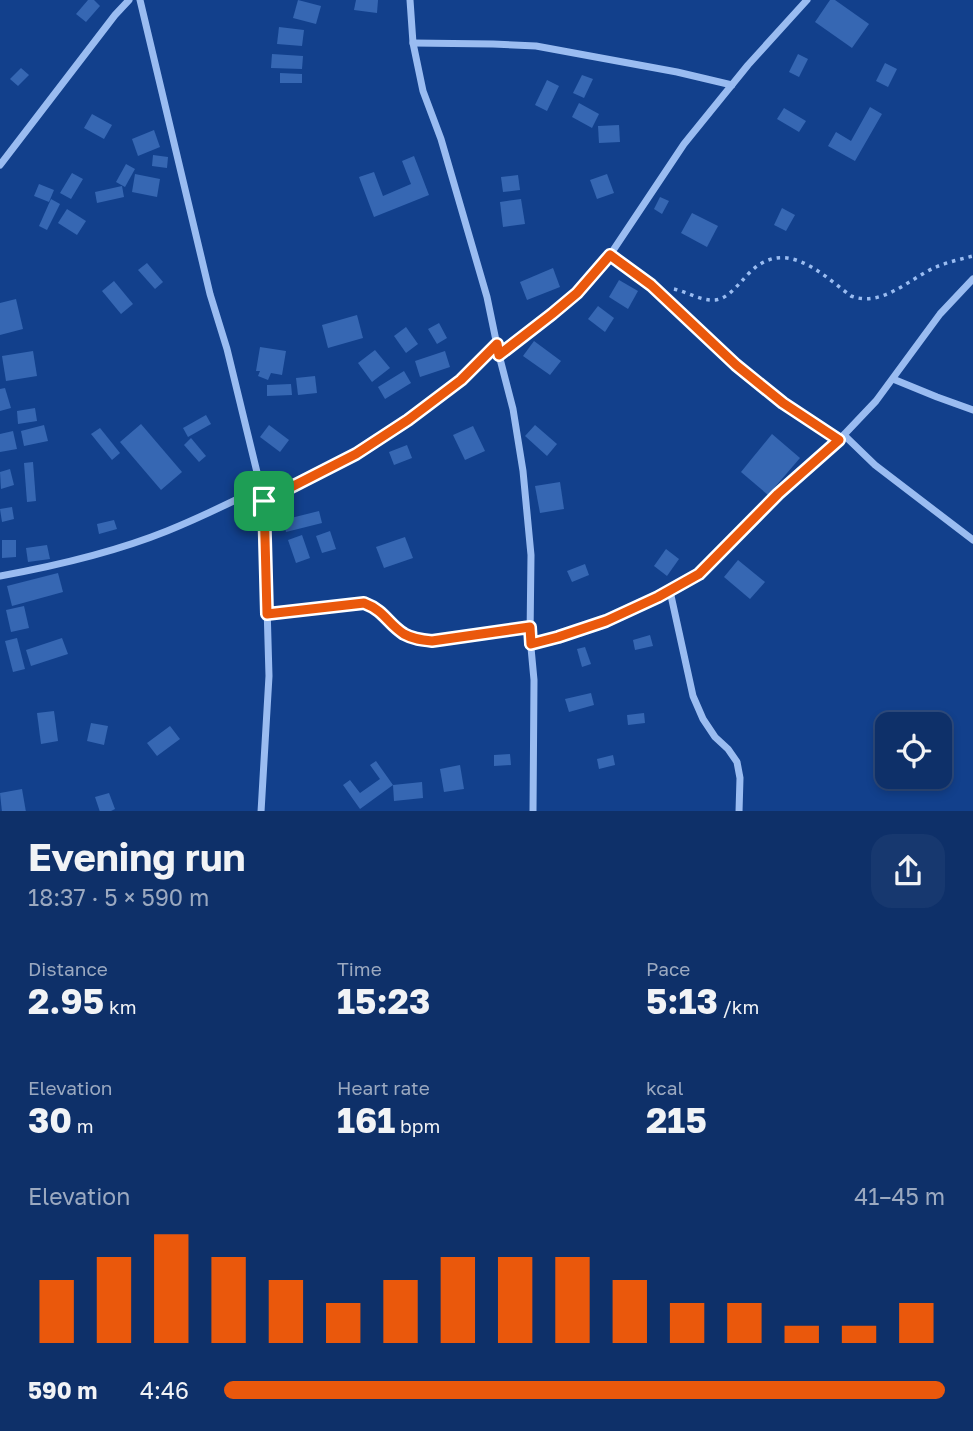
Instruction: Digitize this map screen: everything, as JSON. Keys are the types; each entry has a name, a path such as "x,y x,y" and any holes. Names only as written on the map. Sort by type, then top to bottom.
{"street":[{"path":"0,165 129,0"},
{"path":"140,0 210,295 227,349 264,501 269,676 261,811"},
{"path":"410,0 413,43 423,92 441,139 487,297 513,409 523,471 531,555 533,811"},
{"path":"499,355 577,293 610,255 684,144 748,65 807,0"},
{"path":"413,43 536,46 732,85"},
{"path":"610,255 651,285 736,365 783,403 841,437 973,540"},
{"path":"531,644 606,621 699,574 876,401 940,314 973,279"},
{"path":"264,501 356,454 408,420 461,380 497,344"},
{"path":"893,379 973,410"},
{"path":"0,576 45,568 165,532 260,488"},
{"path":"670,591 693,696 703,719 737,762 740,778 739,811"},
{"path":"267,614 364,603 377,608 403,633 416,639 432,641 530,627"}],"path":[{"path":"651,285 716,300 726,296 752,270 766,261 779,258 797,260 851,296 872,299 901,288 936,267 973,256"}],"building":[{"path":"88,0 94,0 100,6 86,22 76,14"},
{"path":"298,0 321,6 316,24 293,18"},
{"path":"356,0 378,0 377,13 354,10"},
{"path":"830,0 835,0 869,24 852,48 815,22"},
{"path":"279,27 304,30 302,46 277,44"},
{"path":"272,54 303,56 302,69 271,68"},
{"path":"798,54 808,59 799,77 789,72"},
{"path":"885,63 897,69 888,87 876,81"},
{"path":"21,68 29,75 18,86 10,79"},
{"path":"280,73 302,74 302,83 280,83"},
{"path":"582,75 593,79 584,98 573,93"},
{"path":"547,80 559,86 547,111 535,105"},
{"path":"579,103 599,114 592,128 572,117"},
{"path":"870,107 882,114 855,161 828,146 836,132 851,141"},
{"path":"784,108 806,121 799,132 777,119"},
{"path":"92,114 112,125 104,139 84,128"},
{"path":"619,125 620,142 599,143 598,126"},
{"path":"154,130 160,147 138,156 132,139"},
{"path":"153,155 168,157 167,168 152,166"},
{"path":"414,156 429,195 374,217 359,177 374,172 383,196 411,184 402,161"},
{"path":"126,164 135,169 125,187 116,182"},
{"path":"72,173 83,179 71,199 60,193"},
{"path":"135,174 160,179 157,197 132,192"},
{"path":"607,174 614,193 597,199 590,180"},
{"path":"518,175 520,190 503,192 501,177"},
{"path":"39,184 54,190 49,202 34,196"},
{"path":"122,186 124,197 97,203 95,192"},
{"path":"660,197 669,201 662,214 654,209"},
{"path":"51,199 60,204 47,230 39,226"},
{"path":"521,199 525,224 503,227 500,202"},
{"path":"782,208 795,215 786,231 774,225"},
{"path":"67,209 86,221 77,235 58,223"},
{"path":"692,213 718,226 707,247 681,233"},
{"path":"147,263 163,282 155,289 138,270"},
{"path":"553,268 560,287 527,300 520,282"},
{"path":"619,280 638,291 628,309 609,297"},
{"path":"114,281 133,304 121,314 102,291"},
{"path":"16,299 23,329 0,335 0,303"},
{"path":"598,306 614,318 605,332 588,319"},
{"path":"357,315 363,338 328,348 322,325"},
{"path":"439,323 447,338 437,344 428,329"},
{"path":"406,327 418,344 406,353 394,336"},
{"path":"534,341 561,361 550,375 523,356"},
{"path":"260,347 286,351 282,375 271,373 268,380 258,376 260,371 256,371"},
{"path":"375,350 390,368 372,382 358,363"},
{"path":"33,351 37,376 6,381 2,356"},
{"path":"445,351 450,367 420,377 415,361"},
{"path":"404,371 411,383 385,399 378,387"},
{"path":"315,376 317,393 298,395 296,378"},
{"path":"291,384 292,395 267,396 267,385"},
{"path":"5,388 11,408 0,411 0,389"},
{"path":"35,408 37,421 18,424 17,411"},
{"path":"206,415 211,424 188,437 183,428"},
{"path":"141,424 182,472 161,490 120,442"},
{"path":"44,425 48,441 24,446 21,431"},
{"path":"269,425 289,440 280,452 260,437"},
{"path":"535,425 557,444 547,456 525,436"},
{"path":"473,426 485,451 465,460 453,435"},
{"path":"100,428 120,453 112,460 91,434"},
{"path":"13,431 17,449 0,452 0,434"},
{"path":"772,434 800,458 768,495 741,472"},
{"path":"191,438 206,456 199,462 184,445"},
{"path":"407,445 412,458 394,465 389,452"},
{"path":"33,462 36,501 27,502 24,463"},
{"path":"10,469 14,485 1,489 0,472"},
{"path":"560,482 564,509 540,513 535,486"},
{"path":"12,507 14,519 2,522 0,509"},
{"path":"319,511 322,523 286,532 283,520"},
{"path":"114,520 117,529 99,534 97,524"},
{"path":"330,531 336,549 322,553 316,536"},
{"path":"302,535 310,558 296,563 288,540"},
{"path":"405,537 413,558 384,568 376,547"},
{"path":"2,540 16,540 16,557 2,558"},
{"path":"47,545 50,559 28,562 26,548"},
{"path":"666,549 679,559 667,576 654,566"},
{"path":"738,560 765,582 750,599 724,577"},
{"path":"585,564 589,575 572,582 567,571"},
{"path":"58,573 63,592 12,606 7,586"},
{"path":"24,606 29,628 11,632 6,610"},
{"path":"650,635 653,646 635,650 633,640"},
{"path":"17,638 25,669 13,672 5,641"},
{"path":"62,638 68,654 31,666 26,650"},
{"path":"585,647 591,664 582,667 577,649"},
{"path":"591,693 594,705 569,712 565,699"},
{"path":"54,711 58,741 41,744 37,713"},
{"path":"644,713 645,723 628,725 627,715"},
{"path":"91,723 108,726 104,745 87,741"},
{"path":"170,726 180,739 157,756 147,743"},
{"path":"510,754 511,765 494,766 494,755"},
{"path":"613,755 615,765 599,769 597,759"},
{"path":"376,761 393,785 360,809 343,785 350,780 360,793 380,779 370,765"},
{"path":"460,765 464,789 444,792 440,769"},
{"path":"422,782 423,798 394,801 393,785"},
{"path":"22,789 26,811 2,811 0,793"},
{"path":"109,793 115,809 100,811 95,797"}],"route":[{"path":"610,255 651,285 736,365 783,403 839,440 778,494 699,574 606,621 531,644 530,627 432,641 416,639 403,633 377,608 364,603 267,614 264,501 356,454 408,420 461,380 497,344 499,355 552,314 577,293 610,255"}]}
